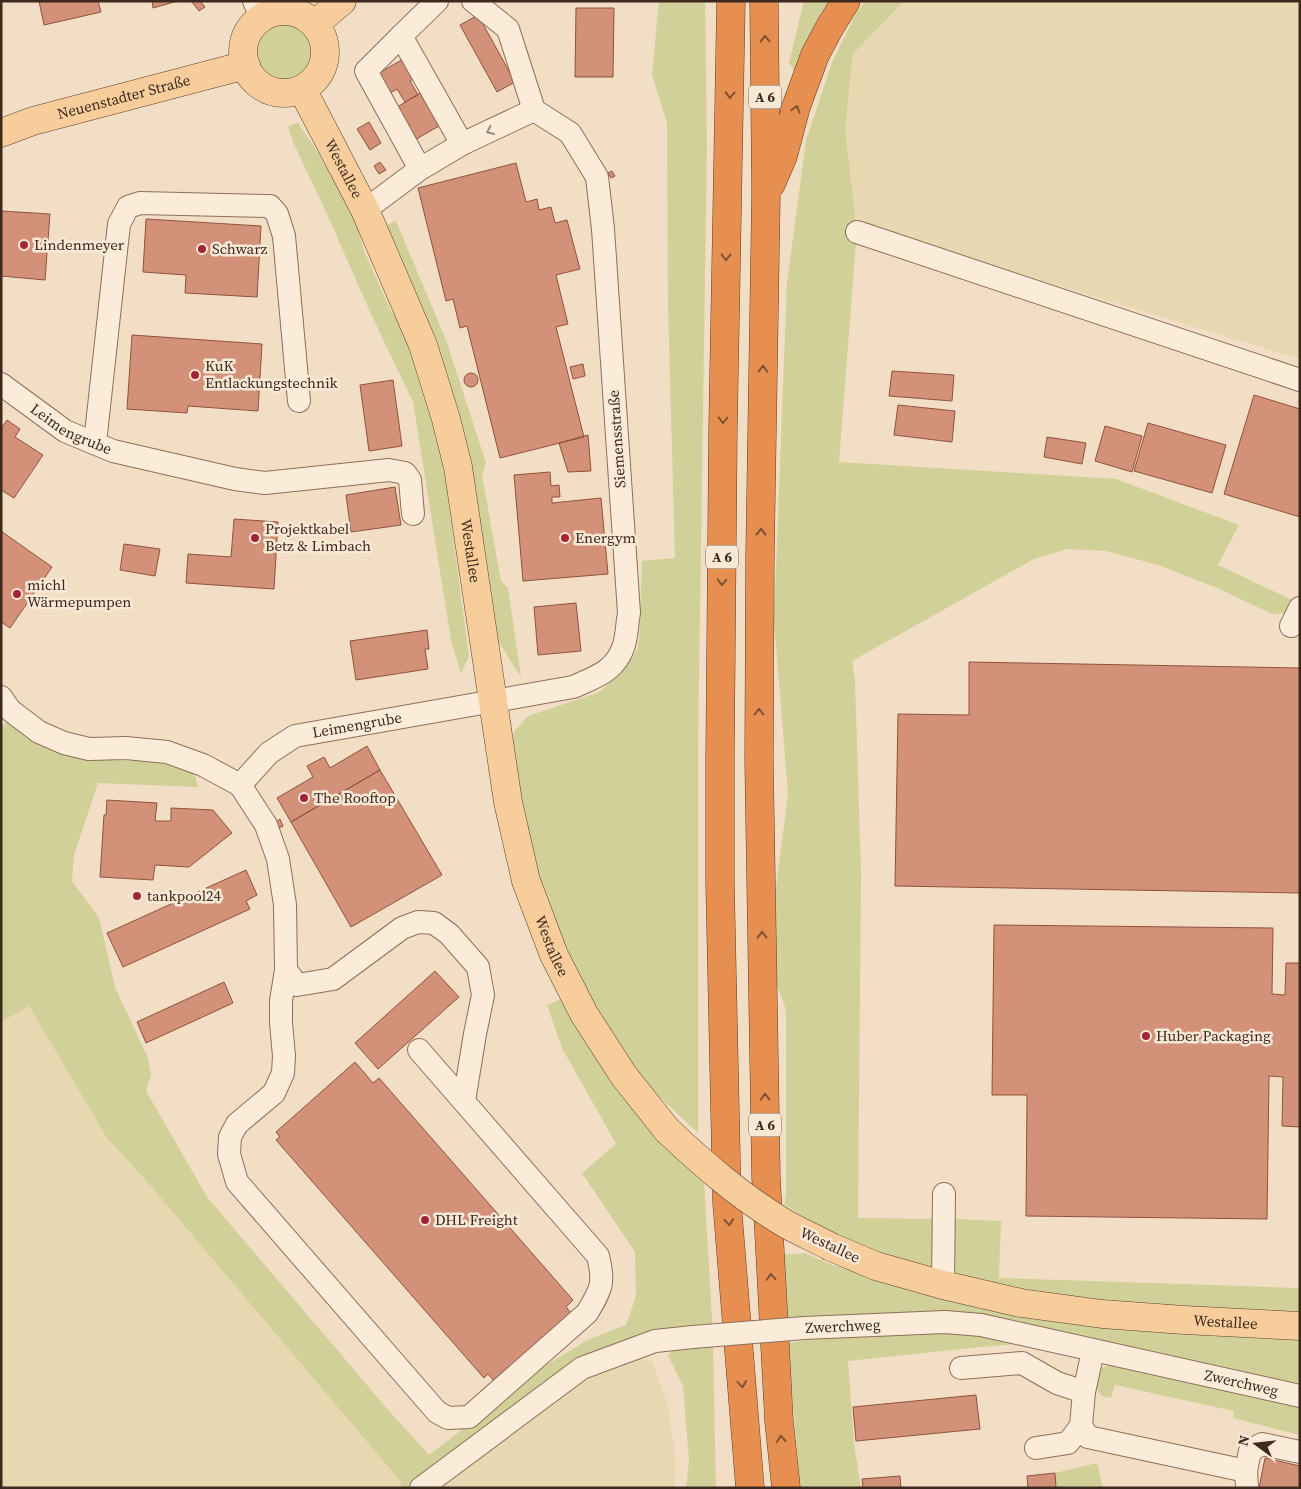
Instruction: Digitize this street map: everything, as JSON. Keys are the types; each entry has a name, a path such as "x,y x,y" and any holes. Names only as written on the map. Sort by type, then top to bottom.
{"highway":[{"name":"A 6","path":"731,1 723,468 720,893 727,1203 750,1486"},
{"name":"A 6","path":"764,1 766,193 759,761 766,1177 779,1421 786,1488"},
{"path":"766,193 783,156 796,107 815,55 846,1"}],"main road":[{"path":"315,24 342,1"},
{"path":"258,9 275,12 290,11 304,15 315,24 325,45 325,60 314,80 302,89 284,93 274,92 265,88 253,78 243,54 244,43 258,9"},
{"name":"Neuenstadter Straße","path":"1,133 32,121 246,65"},
{"name":"Westallee","path":"302,89 365,210 424,345 446,419 458,467 508,802 526,881 554,955 584,1014 624,1076 667,1130 703,1164 745,1197 786,1224 831,1247 876,1266 942,1285 1021,1303 1102,1314 1300,1326"}],"street":[{"path":"420,169 366,71 436,1"},
{"path":"365,210 420,169 462,144 534,110 508,29 473,1"},
{"path":"401,36 462,144"},
{"name":"Siemensstraße","path":"493,702 573,687 599,676 614,665 624,646 629,613 604,239 597,177 570,133 534,110"},
{"path":"95,444 119,224 128,208 140,203 270,206 277,214 284,236 299,401"},
{"path":"857,232 1300,380"},
{"name":"Leimengrube","path":"1,384 65,431 95,444 113,451 235,479 265,483 389,470 405,473 410,480 413,514"},
{"path":"1,697 10,710 39,732 64,743 89,749 126,748 167,752 203,765 240,786 266,825 278,859 285,905 291,978 281,1001 284,1056 282,1073 274,1093 237,1124 230,1137 229,1154 237,1182 437,1412 448,1418 469,1417 587,1313 599,1293 602,1281 598,1256 419,1050"},
{"name":"Leimengrube","path":"240,786 269,753 295,736 493,702"},
{"path":"291,978 332,979 402,928 418,922 434,924 449,934 478,967 484,995 475,1034 464,1101"},
{"path":"942,1285 944,1194"},
{"name":"Zwerchweg","path":"422,1487 582,1368 654,1340 804,1328 945,1322 981,1325 1300,1396"},
{"path":"1036,1448 1068,1443 1080,1426 1084,1392 1093,1351"},
{"path":"961,1368 1022,1363 1057,1383 1084,1392"},
{"path":"1080,1426 1088,1437 1246,1480 1250,1451 1262,1444 1300,1452"}],"shaded area":[{"path":"659,1 705,1 707,146 698,746 698,1133 648,1086 601,1020 578,979 538,871 516,777 512,749 514,732 528,716 600,692 623,670 638,648 642,561 675,558 668,305 667,123 652,75"},
{"path":"804,1 829,1 819,15 797,74 789,63"},
{"path":"866,1 904,1 853,54 845,129 856,224 856,242 839,462 1116,479 1239,525 1218,565 1292,600 1285,613 1272,614 1215,587 1158,565 1106,551 1067,549 1034,559 852,661 855,680 861,873 858,1218 937,1219 936,1267 922,1271 830,1234 784,1204 786,1195 786,1010 767,958 788,794 774,620 787,283 806,140 833,60 857,12"},
{"path":"904,1 1300,1 1300,359 856,224 845,129 853,54"},
{"path":"284,11 300,14 313,23 322,36 325,52 322,68 313,81 300,90 284,93 268,90 255,81 246,68 243,52 246,36 255,23 268,14"},
{"path":"298,123 355,216 363,248 391,311 408,333 432,405 444,467 469,657 461,673 451,640 413,402 293,142 288,126"},
{"path":"396,221 446,340 486,463 482,475 501,581 508,588 521,677 496,638 382,227"},
{"path":"8,721 52,751 86,760 154,761 194,773 198,787 98,783 74,855 72,881 99,918 115,987 148,1058 151,1075 146,1091 207,1197 390,1412 429,1455 540,1369 587,1340 626,1325 636,1296 635,1252 582,1173 616,1144 562,1048 547,1005 573,994 703,1164 713,1335 582,1368 421,1488 398,1488 402,1483 144,1178 107,1138 29,1006 1,1022 1,727"},
{"path":"29,1006 107,1138 144,1178 403,1483 398,1488 1,1488 1,1022"},
{"path":"954,1219 1001,1221 999,1278 1300,1288 1300,1314 1103,1306 961,1282 951,1269"},
{"path":"805,1253 832,1265 920,1289 1300,1339 1300,1388 979,1319 786,1324 782,1255"},
{"path":"942,1328 1019,1344 848,1361 854,1444 861,1488 800,1488 788,1343 841,1335"},
{"path":"713,1346 716,1488 686,1488 689,1461 683,1386 668,1355 674,1348"},
{"path":"635,1357 653,1362 668,1406 676,1461 675,1488 435,1488 582,1371"},
{"path":"1109,1365 1300,1406 1300,1435 1233,1418 1234,1411 1115,1385 1111,1398 1102,1396 1095,1387 1100,1369"},
{"path":"1097,1463 1103,1488 1056,1488 1055,1473"}],"building":[{"path":"39,1 98,1 101,12 44,25"},
{"path":"152,1 178,1 153,8"},
{"path":"191,1 200,1 205,7 199,11"},
{"path":"576,8 614,8 613,77 575,77"},
{"path":"478,15 515,82 497,92 460,25"},
{"path":"405,58 416,77 410,81 418,95 405,102 397,89 376,101 365,81"},
{"path":"420,93 439,126 413,141 394,109"},
{"path":"369,122 381,143 370,150 357,129"},
{"path":"380,162 386,170 379,174 374,166"},
{"path":"516,163 526,202 537,199 539,210 551,207 555,223 567,220 580,269 556,275 568,324 556,327 584,437 500,458 467,326 460,328 453,299 446,301 418,188"},
{"path":"612,171 615,176 611,178 608,173"},
{"name":"Lindenmeyer","path":"1,211 50,214 45,280 1,276"},
{"name":"Schwarz","path":"146,219 261,226 257,297 185,293 186,275 143,272"},
{"name":"KuK Entlackungstechnik","path":"132,335 262,344 258,411 188,406 187,413 127,409"},
{"path":"583,364 585,376 573,379 570,367"},
{"path":"892,371 954,375 952,401 889,396"},
{"path":"468,373 474,373 478,380 474,387 468,387 464,383 464,377"},
{"path":"393,380 402,446 369,451 360,385"},
{"path":"1254,395 1300,409 1300,517 1224,494"},
{"path":"898,405 955,411 952,442 894,435"},
{"path":"7,420 20,429 15,437 43,455 14,498 1,490 1,429"},
{"path":"1148,423 1226,445 1212,493 1134,471"},
{"path":"1105,426 1142,436 1132,472 1095,461"},
{"path":"588,435 591,471 568,472 559,443"},
{"path":"1047,437 1086,443 1082,464 1044,457"},
{"path":"550,472 551,486 559,485 560,497 552,497 552,503 601,498 608,574 523,581 514,475"},
{"path":"395,487 401,525 351,532 346,495"},
{"name":"Projektkabel Betz & Limbach","path":"234,519 278,522 274,589 186,583 188,554 231,557"},
{"name":"michl Wärmepumpen","path":"1,531 52,567 10,628 1,622"},
{"path":"124,544 160,549 155,576 120,570"},
{"path":"576,603 581,651 538,655 534,607"},
{"path":"427,630 429,649 425,649 428,669 356,680 350,641"},
{"path":"969,662 1300,668 1300,893 895,886 898,714 969,715"},
{"path":"367,746 380,770 291,822 277,798 313,777 307,766 324,757 330,768"},
{"path":"380,770 442,875 351,927 291,822"},
{"path":"107,800 157,803 155,821 171,821 171,808 213,810 232,833 189,867 155,865 153,880 100,877 104,815 106,815"},
{"path":"280,819 283,826 279,828 276,822"},
{"path":"246,870 257,895 246,901 250,909 123,967 107,933"},
{"name":"Huber Packaging","path":"994,925 1273,928 1272,994 1285,995 1286,963 1300,963 1300,1127 1282,1126 1283,1077 1269,1076 1267,1219 1026,1216 1027,1095 992,1095"},
{"path":"435,971 459,997 378,1069 355,1043"},
{"path":"224,982 233,1003 146,1043 137,1022"},
{"name":"DHL Freight","path":"355,1062 373,1083 379,1078 573,1300 566,1307 573,1315 496,1383 488,1374 484,1378 276,1140 280,1137 276,1132"},
{"path":"976,1395 980,1429 856,1441 853,1407"},
{"path":"1265,1458 1300,1466 1300,1488 1259,1488"},
{"path":"1055,1473 1056,1488 1028,1488 1027,1476"},
{"path":"900,1476 901,1488 863,1488 862,1479"}],"place":[{"name":"Lindenmeyer","path":"24,245"},
{"name":"Schwarz","path":"202,249"},
{"name":"KuK Entlackungstechnik","path":"195,375"},
{"name":"Projektkabel Betz & Limbach","path":"255,538"},
{"name":"Energym","path":"565,538"},
{"name":"michl Wärmepumpen","path":"17,594"},
{"name":"The Rooftop","path":"304,798"},
{"name":"tankpool24","path":"137,896"},
{"name":"Huber Packaging","path":"1146,1036"},
{"name":"DHL Freight","path":"425,1220"}]}
